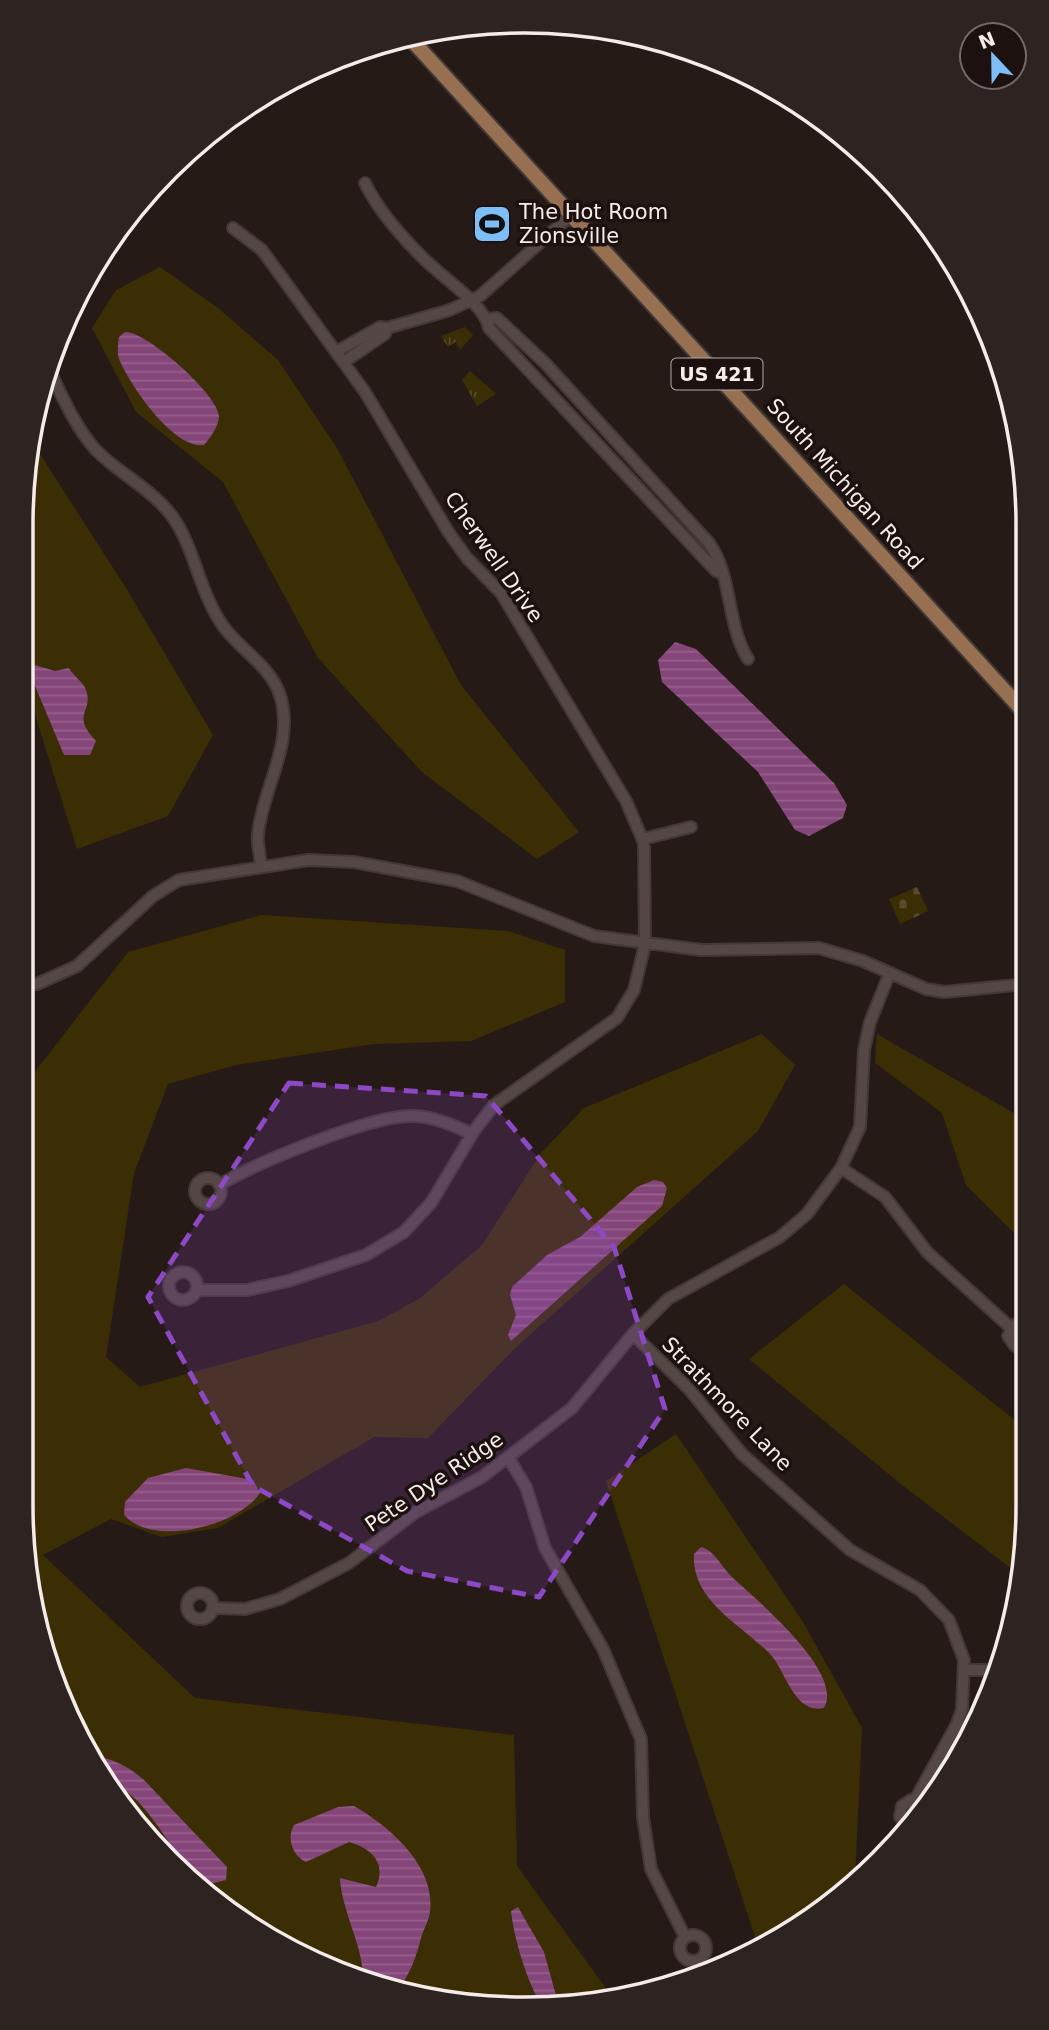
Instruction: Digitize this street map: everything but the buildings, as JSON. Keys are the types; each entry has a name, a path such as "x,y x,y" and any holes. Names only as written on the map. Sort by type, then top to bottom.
{"main road":[{"name":"South Michigan Road","path":"417,46 1016,703"}],"street":[{"path":"365,183 373,199 421,257 488,319 489,328 716,571 722,573"},
{"path":"337,352 366,332 471,302 571,215"},
{"name":"Cherwell Drive","path":"197,1290 247,1290 288,1281 337,1266 383,1246 404,1232 430,1203 472,1134 494,1105 617,1018 634,990 645,944 646,870 643,839 626,802 500,593 467,558 449,533 344,362 262,250 233,228"},
{"path":"488,319 497,318 545,363 716,553 741,648 748,659"},
{"path":"344,362 385,334 387,328"},
{"path":"55,380 80,429 96,450 169,512 178,526 211,609 227,632 266,670 279,693 284,716 283,739 261,817 258,837 261,865"},
{"path":"577,420 588,410"},
{"path":"664,515 675,505"},
{"path":"643,839 691,827"},
{"path":"33,984 78,966 153,896 179,880 261,865 308,860 354,862 457,881 594,936 713,950 805,946 863,961 889,975 944,992 1016,985"},
{"name":"Pete Dye Ridge","path":"214,1608 245,1609 280,1599 338,1569 416,1512 482,1477 572,1408 633,1334 668,1299 780,1237 807,1214 841,1168 860,1127 864,1051 870,1023 889,975"},
{"path":"219,1185 269,1161 398,1117 431,1118 472,1134"},
{"path":"841,1168 885,1197 927,1252 1011,1328"},
{"path":"1016,1324 1008,1336 1011,1344 1016,1346"},
{"name":"Strathmore Lane","path":"633,1334 698,1398 741,1454 850,1549 931,1599 957,1636 965,1670 957,1724 926,1789"},
{"path":"508,1457 526,1487 545,1548 603,1649 641,1739 643,1817 651,1869 685,1937"},
{"path":"965,1670 987,1670"},
{"name":"Strathmore Lane","path":"902,1819 900,1810 904,1803 916,1802"},
{"path":"695,1935 703,1939 706,1947 700,1959 692,1961 681,1954 680,1946 685,1937 695,1935"},
{"path":"700,1959 703,1963"}],"highlighted area":[{"path":"289,1083 486,1096 614,1247 665,1409 539,1597 407,1571 253,1486 148,1297"}],"green space":[{"path":"160,267 218,308 278,360 337,448 461,685 579,832 537,859 422,772 318,658 223,482 136,412 92,328 116,290"},
{"path":"465,327 473,335 460,350 456,342 448,347 441,336"},
{"path":"470,371 496,394 477,406 462,380"},
{"path":"39,452 126,588 213,735 168,816 77,849 33,708 33,524"},
{"path":"917,887 928,911 900,924 889,899"},
{"path":"261,915 508,931 565,950 565,1002 471,1041 374,1044 236,1065 168,1084 134,1173 106,1357 140,1387 378,1321 419,1299 482,1245 541,1153 584,1108 762,1034 795,1065 758,1131 514,1349 428,1438 374,1437 218,1528 162,1537 111,1519 43,1555 195,1698 514,1735 517,1866 607,1990 524,1997 460,1993 367,1971 307,1946 225,1895 177,1853 135,1805 84,1723 59,1663 50,1633 37,1570 34,1538 33,1074 128,952"},
{"path":"877,1034 1016,1114 1016,1235 966,1185 942,1113 875,1063"},
{"path":"844,1284 1016,1421 1016,1506 1012,1569 902,1485 749,1359"},
{"path":"676,1434 803,1622 862,1728 856,1868 824,1895 756,1939 606,1481"}],"shaded area":[{"path":"125,332 135,334 163,352 207,393 219,420 204,445 192,444 179,437 143,399 119,359 119,337"},
{"path":"675,642 696,649 834,783 847,805 843,818 809,836 795,830 758,772 662,682 658,660"},
{"path":"35,665 55,671 69,668 85,687 88,697 85,725 96,741 90,755 64,755 33,681"},
{"path":"654,1180 663,1182 667,1188 662,1206 511,1341 508,1335 516,1315 510,1295 512,1287 547,1255 580,1237 637,1187"},
{"path":"186,1468 253,1480 260,1493 234,1515 195,1529 154,1530 137,1525 124,1515 125,1502 148,1478"},
{"path":"701,1547 714,1555 731,1576 777,1618 810,1656 822,1675 827,1693 824,1708 805,1705 791,1689 770,1654 709,1599 695,1571 694,1554"},
{"path":"103,1758 132,1770 143,1779 227,1867 226,1880 211,1884 201,1875 179,1855 139,1802 125,1790"},
{"path":"354,1806 395,1836 418,1864 426,1879 430,1895 429,1915 404,1982 362,1969 344,1904 340,1878 376,1887 380,1871 375,1858 364,1848 349,1842 306,1862 292,1846 294,1825 338,1807"},
{"path":"518,1907 544,1952 556,1996 537,1997 518,1947 511,1911"}],"place":[{"name":"The Hot Room Zionsville","path":"492,224"}]}
